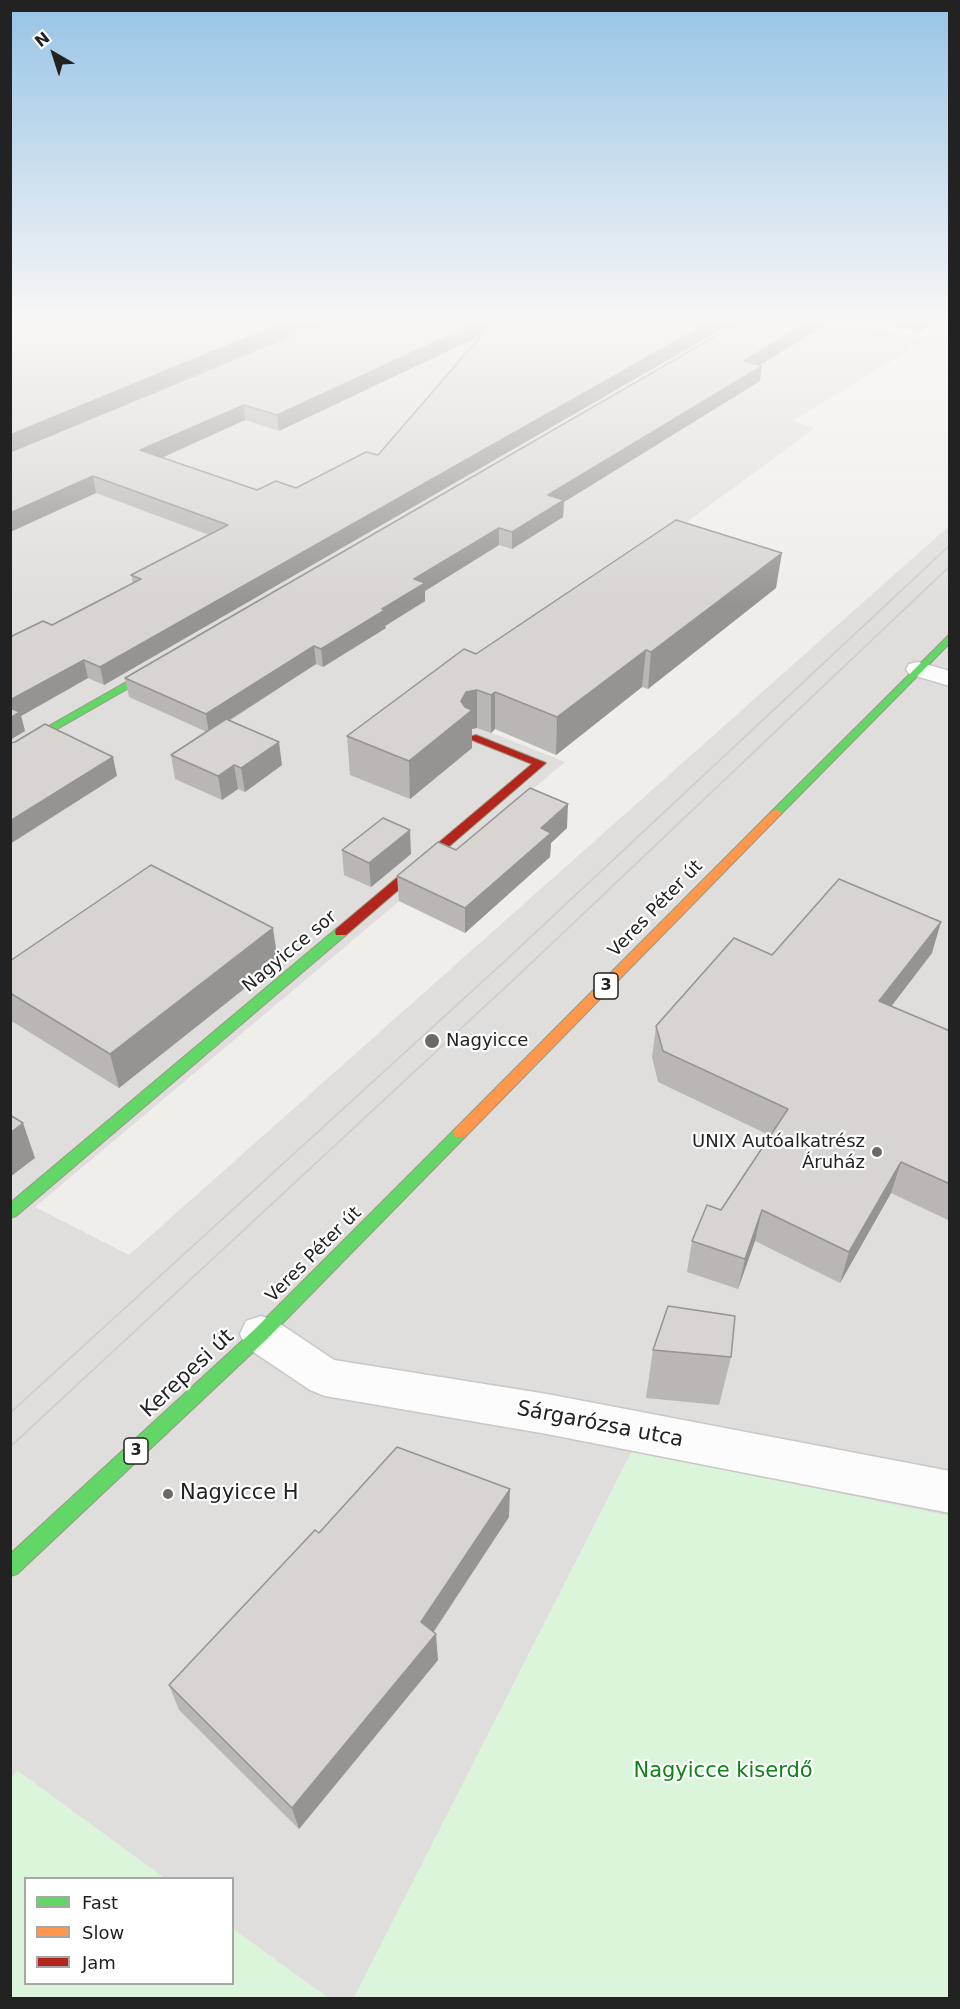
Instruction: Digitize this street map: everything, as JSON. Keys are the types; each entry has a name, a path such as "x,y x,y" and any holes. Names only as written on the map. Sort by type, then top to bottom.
{"main road":[{"name":"Veres Péter út","path":"261,1334 950,637"},
{"path":"10,753 175,657"},
{"name":"Nagyicce sor","path":"10,1212 540,763 476,738"},
{"name":"Kerepesi út","path":"10,1567 261,1334"}],"street":[{"path":"918,669 950,679"},
{"name":"Sárgarózsa utca","path":"261,1334 325,1377 547,1414 950,1492"}],"shaded area":[{"path":"11,417 800,417 793,421 815,428 432,709 565,762 35,1207 129,1255 949,526 949,1516 632,1451 354,1998 328,1998 234,1930 234,1877 163,1877 18,1771 11,1779"}],"green space":[{"name":"Nagyicce kiserdő","path":"632,1451 949,1516 949,1998 354,1998"},
{"path":"18,1771 163,1877 24,1877 24,1985 234,1985 234,1930 328,1998 11,1998 10,1779"}],"building":[{"path":"10,417 54,417 10,435"},
{"path":"95,417 217,417 140,450 257,490 276,481 296,488 366,452 378,455 411,417 542,417 100,667 84,660 10,700 10,637 43,621 52,625 141,579 131,575 228,525 93,476 10,513 10,452"},
{"path":"576,417 678,417 548,495 564,500 512,532 499,528 414,579 425,583 382,609 385,610 321,649 314,646 206,714 125,678"},
{"path":"676,520 782,553 651,652 646,650 557,717 495,692 491,695 477,690 466,692 461,701 465,707 472,710 409,761 347,736 464,649 476,654"},
{"path":"10,708 20,712 10,718"},
{"path":"226,719 279,742 241,768 234,765 218,776 171,755"},
{"path":"45,724 113,757 10,821 10,743"},
{"path":"530,788 568,804 541,828 551,833 465,908 397,876 438,842 456,850"},
{"path":"383,818 410,830 369,863 342,850"},
{"path":"151,865 273,928 110,1054 10,993 10,961"},
{"path":"839,879 941,922 879,1001 950,1031 950,1184 901,1162 849,1252 762,1210 745,1259 692,1241 707,1205 721,1210 788,1109 663,1051 656,1026 734,938 772,955"},
{"path":"10,1115 23,1123 10,1133"},
{"path":"668,1306 735,1316 731,1357 653,1350"},
{"path":"397,1447 510,1489 421,1622 436,1634 292,1808 169,1685 315,1530 319,1533"}],"tram line":[{"path":"10,1413 505,961 950,545"},
{"path":"10,1447 524,970 950,566"}],"traffic: fast":[{"path":"776,813 950,637"},
{"path":"10,753 165,663"},
{"path":"10,1212 341,932"},
{"path":"10,1567 261,1334 460,1133"}],"traffic: slow":[{"path":"460,1133 776,813"}],"traffic: jam":[{"path":"341,932 540,763 476,738"}],"place":[{"name":"Nagyicce","path":"432,1041"},
{"name":"UNIX Autóalkatrész Áruház","path":"877,1152"},
{"name":"Nagyicce H","path":"168,1494"}]}
